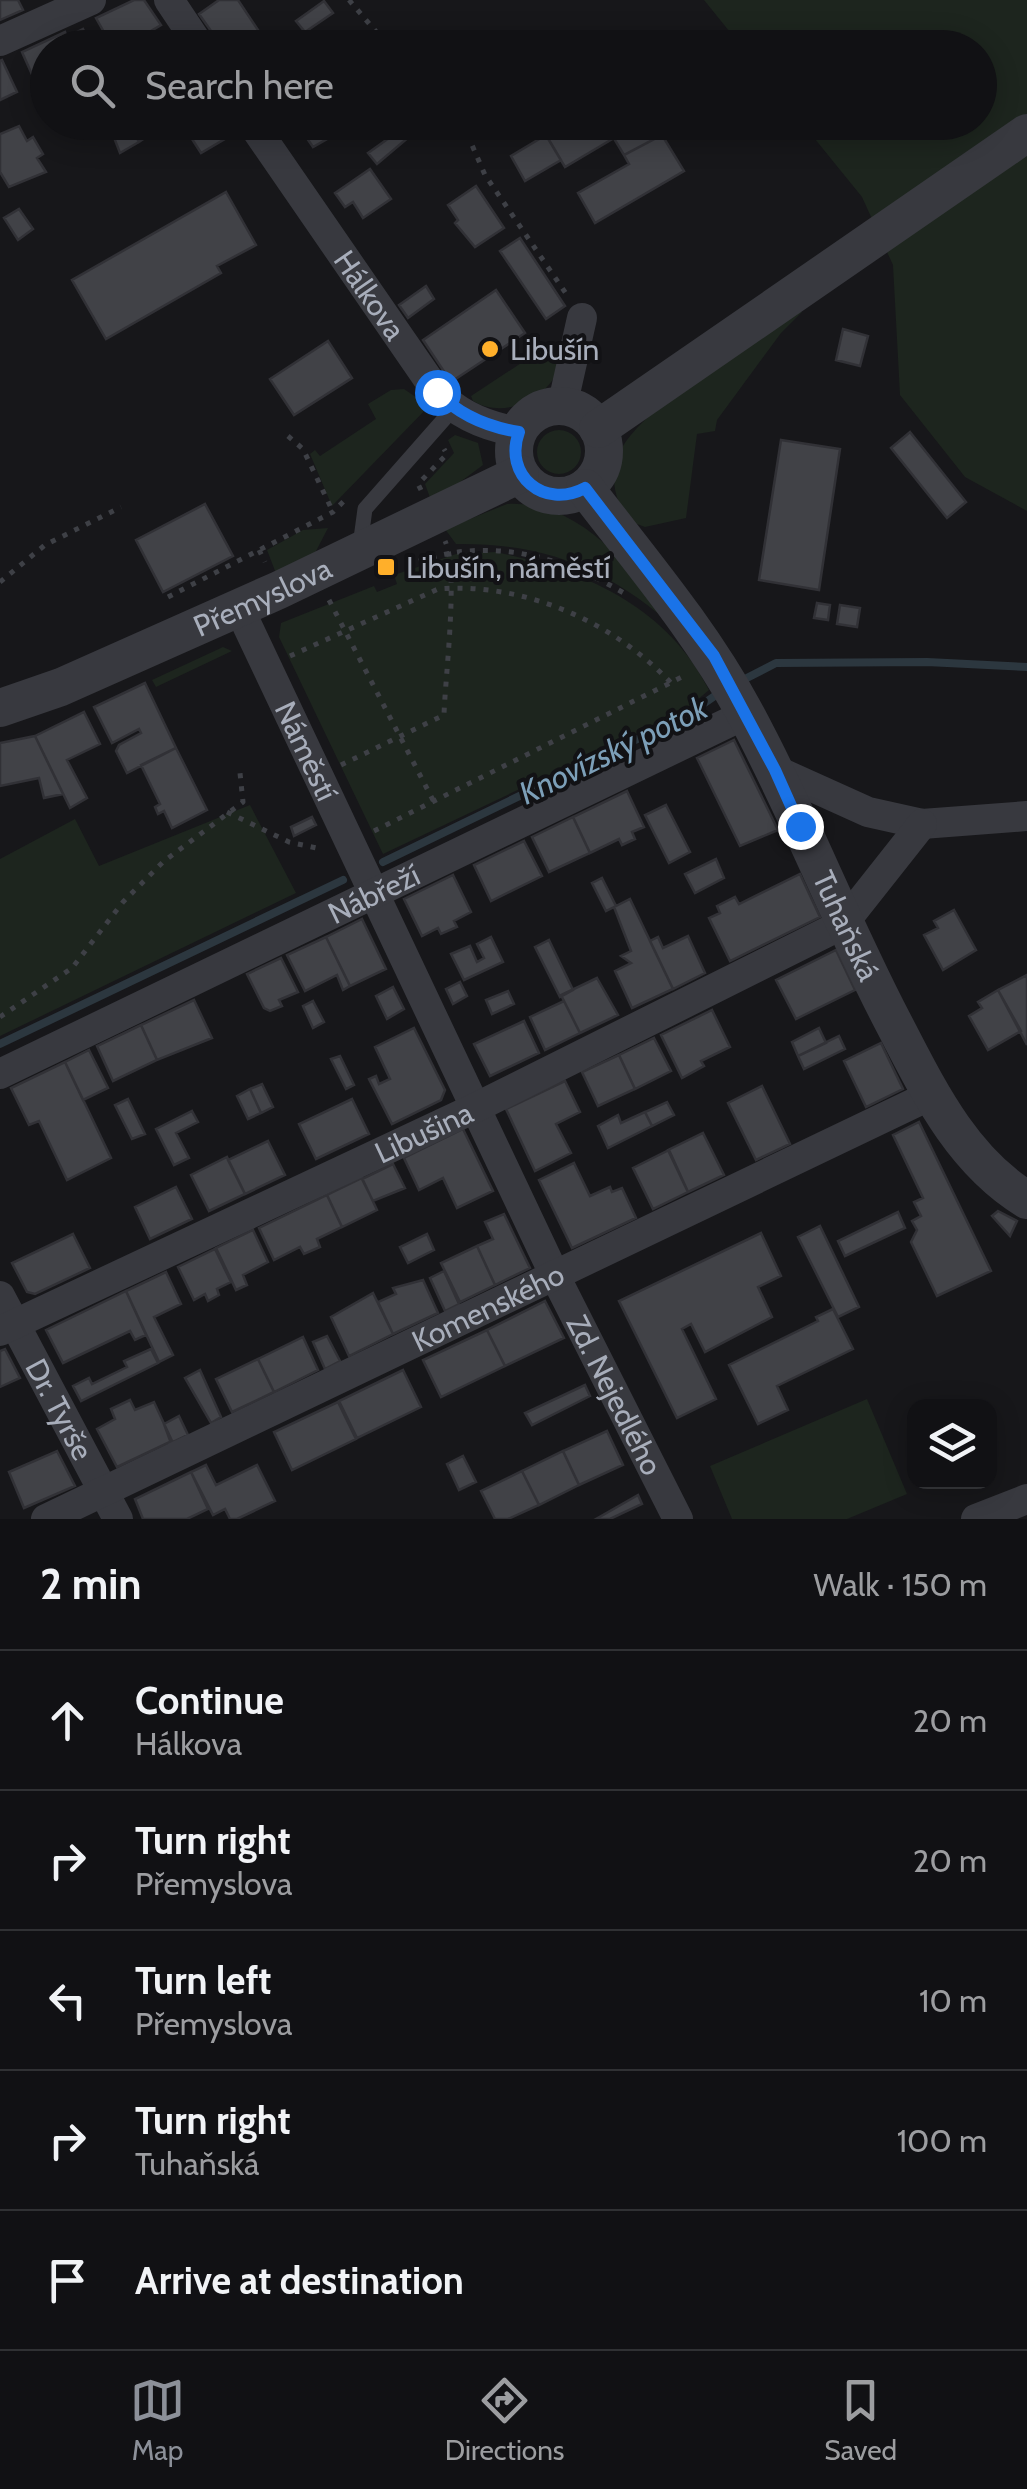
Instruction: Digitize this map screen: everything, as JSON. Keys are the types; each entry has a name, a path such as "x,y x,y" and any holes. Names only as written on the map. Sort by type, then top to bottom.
{"street":[{"path":"0,41 91,0"},
{"path":"169,0 189,30"},
{"path":"598,429 1027,133"},
{"name":"Hálkova","path":"263,140 390,330 452,408"},
{"path":"562,407 582,318"},
{"path":"562,407 579,411 598,429 603,461 585,488 568,495 550,495 533,488 520,474 514,448 519,432 537,412 562,407"},
{"path":"452,408 519,432"},
{"name":"Přemyslova","path":"0,708 61,687 239,608 520,474"},
{"name":"Tuhaňská","path":"585,488 717,662 775,770 842,924 931,1095 986,1167 1027,1200"},
{"name":"Náměstí","path":"239,608 374,894"},
{"name":"Nábřeží","path":"0,1074 374,894 743,709"},
{"path":"775,770 868,812 922,824 1027,816"},
{"path":"842,924 922,824"},
{"name":"Zd. Nejedlého","path":"374,894 555,1276 678,1519"},
{"name":"Libušina","path":"7,1328 475,1108 842,924"},
{"name":"Komenského","path":"46,1519 113,1505 555,1276 931,1095"},
{"name":"Dr. Tyrše","path":"0,1296 7,1328 113,1505"},
{"path":"976,1519 1027,1500"}],"lane":[{"path":"358,553 365,509 452,408"}],"path":[{"path":"349,0 375,30"},
{"path":"470,140 485,175 582,318"},
{"path":"288,436 302,449 333,512"},
{"path":"168,598 333,512 361,484"},
{"path":"0,582 45,545 121,507"},
{"path":"411,563 450,550 504,549 572,566 638,604"},
{"path":"339,767 444,715 450,550"},
{"path":"287,657 438,589 490,590 570,612 641,652 672,684"},
{"path":"315,602 344,590"},
{"path":"328,598 434,802"},
{"path":"227,812 308,848 328,849 434,802 717,662"},
{"path":"0,1017 72,968 124,902 163,862 244,802 240,773"}],"shaded area":[{"path":"704,0 1027,0 1027,511 965,477 900,395 893,265 862,197 816,140 997,140 997,30 728,30"},
{"path":"795,312 802,312 781,333 717,420 715,431 697,434 686,518 645,527 629,521 617,497 614,480 619,454 630,436 672,397"},
{"path":"544,348 555,352 560,365 546,388 536,396 512,407 485,406 473,401 471,396"},
{"path":"404,389 429,406 332,506 310,454 315,450 320,456 376,419 368,404 391,390"},
{"path":"559,430 575,436 581,452 575,468 559,474 543,468 537,452 543,436"},
{"path":"455,435 478,443 483,465 432,503 425,484 454,453 448,440"},
{"path":"507,504 535,506 561,514 585,528 627,566 679,631 628,592 576,564 520,549 456,544 445,529"},
{"path":"328,528 314,555 277,576 267,550 303,530"},
{"path":"495,552 559,569 619,596 670,635 709,690 684,711 383,854 279,637 281,623 374,586 377,592 397,584 394,575 456,554"},
{"path":"223,647 232,651 156,687 152,680"},
{"path":"250,805 296,893 0,1036 0,859 75,819 99,866"},
{"path":"867,1399 907,1494 847,1519 732,1519 710,1466"}],"building":[{"path":"0,0 18,0 23,10 0,20"},
{"path":"134,0 144,0 161,25 153,30 103,30 96,18"},
{"path":"219,0 238,0 258,30 210,30 199,14"},
{"path":"324,1 333,13 308,30 296,21"},
{"path":"30,48 30,70 22,52"},
{"path":"0,61 17,92 0,100"},
{"path":"19,126 27,141 35,140 43,154 37,158 46,172 9,187 0,172 0,134"},
{"path":"115,140 138,140 139,142 120,153"},
{"path":"193,140 223,140 201,153"},
{"path":"386,140 405,140 377,164 368,153"},
{"path":"538,140 549,140 561,160 525,181 511,156"},
{"path":"549,140 611,140 565,167"},
{"path":"615,140 652,140 624,155"},
{"path":"652,140 665,140 684,171 595,223 578,193 629,164 624,155"},
{"path":"370,169 391,199 363,218 353,202 345,207 335,193"},
{"path":"476,186 504,228 475,247 455,223 458,220 448,205"},
{"path":"226,192 256,245 217,266 221,273 106,339 72,280"},
{"path":"19,209 33,229 18,240 4,218"},
{"path":"520,238 565,306 546,319 500,251"},
{"path":"426,286 434,299 408,318 399,305"},
{"path":"496,290 525,333 451,382 423,340"},
{"path":"843,329 868,336 860,366 836,360"},
{"path":"328,341 352,378 294,415 270,379"},
{"path":"910,432 966,502 947,518 891,448"},
{"path":"781,440 840,449 819,590 759,580"},
{"path":"205,504 233,556 163,592 136,540"},
{"path":"817,603 830,605 828,620 814,618"},
{"path":"840,605 860,608 857,627 837,624"},
{"path":"145,683 176,748 127,773 116,751 119,745 141,733 139,729 112,743 94,707"},
{"path":"84,712 100,744 67,760 87,798 70,808 35,736"},
{"path":"35,736 63,794 44,798 39,778 0,786 0,743"},
{"path":"734,740 778,830 740,846 697,758"},
{"path":"176,748 207,810 172,828 164,811 158,814 155,807 160,804 141,765"},
{"path":"627,791 644,827 632,832 635,839 622,845 619,839 590,853 573,817"},
{"path":"666,805 690,852 669,863 645,815"},
{"path":"312,817 316,825 294,836 291,827"},
{"path":"573,817 590,853 549,872 532,837"},
{"path":"524,841 542,876 491,901 474,865"},
{"path":"716,859 724,878 695,893 685,874"},
{"path":"800,874 820,917 730,961 709,918 720,913 717,906 735,897 739,904"},
{"path":"453,875 471,912 454,921 457,927 441,934 438,928 422,936 404,899"},
{"path":"602,878 616,906 606,911 592,883"},
{"path":"630,899 673,989 632,1008 615,971 631,963 621,956 631,951 614,907"},
{"path":"954,910 976,950 943,970 924,935 938,928 934,921"},
{"path":"362,919 386,969 350,986 326,937"},
{"path":"688,936 705,973 673,989 650,941 658,937 663,948"},
{"path":"326,937 350,986 343,990 337,975 305,991 287,955"},
{"path":"491,937 503,962 464,980 451,954 470,946 477,962 484,958 477,944"},
{"path":"549,940 573,990 560,997 535,947"},
{"path":"836,950 855,990 796,1019 776,980"},
{"path":"281,958 298,992 279,1000 282,1006 270,1011 264,1008 247,974"},
{"path":"1027,975 1027,1045 998,990"},
{"path":"597,978 618,1015 580,1033 561,995"},
{"path":"460,982 467,996 453,1004 446,989"},
{"path":"393,987 404,1009 387,1019 376,996"},
{"path":"998,990 1021,1031 988,1050 969,1016 982,1008 978,1002"},
{"path":"508,991 514,1004 492,1014 486,1000"},
{"path":"194,1000 212,1038 157,1060 141,1025"},
{"path":"313,1001 324,1022 313,1028 303,1006"},
{"path":"564,1001 580,1033 545,1050 530,1017"},
{"path":"712,1010 730,1047 701,1061 704,1066 682,1078 661,1035"},
{"path":"524,1021 539,1053 490,1076 474,1044"},
{"path":"141,1025 157,1060 113,1081 97,1046"},
{"path":"414,1028 445,1090 441,1100 392,1124 369,1079 376,1076 379,1084 390,1079 375,1047"},
{"path":"819,1028 826,1043 798,1056 792,1042"},
{"path":"839,1036 845,1049 804,1069 798,1056"},
{"path":"654,1038 671,1071 635,1089 619,1055"},
{"path":"881,1043 903,1089 866,1107 844,1061"},
{"path":"89,1050 108,1088 83,1100 65,1062"},
{"path":"619,1055 635,1089 598,1106 582,1072"},
{"path":"340,1056 354,1085 346,1089 331,1059"},
{"path":"65,1062 111,1158 67,1180 39,1121 29,1125 11,1088"},
{"path":"565,1081 580,1112 556,1124 571,1153 535,1171 506,1109"},
{"path":"262,1084 273,1107 261,1113 250,1089"},
{"path":"762,1086 790,1144 756,1160 728,1103"},
{"path":"250,1089 261,1113 248,1119 237,1096"},
{"path":"128,1099 145,1134 132,1139 115,1105"},
{"path":"352,1099 369,1134 316,1159 299,1124"},
{"path":"667,1102 674,1115 652,1126 645,1112"},
{"path":"192,1111 198,1122 176,1133 189,1158 174,1165 156,1129"},
{"path":"645,1112 652,1126 608,1148 598,1126 618,1115 621,1123"},
{"path":"919,1122 991,1271 937,1296 911,1242 917,1230 912,1221 921,1216 914,1202 923,1198 893,1135"},
{"path":"463,1129 493,1191 457,1208 443,1178 419,1190 404,1158"},
{"path":"703,1133 724,1175 688,1192 668,1150"},
{"path":"268,1141 285,1175 245,1194 228,1160"},
{"path":"669,1150 688,1192 653,1209 633,1168"},
{"path":"227,1157 245,1194 209,1211 191,1175"},
{"path":"574,1163 590,1196 610,1187 612,1192 622,1188 636,1218 572,1248 539,1180"},
{"path":"393,1164 405,1188 373,1201 362,1179"},
{"path":"362,1178 377,1210 342,1227 327,1195"},
{"path":"176,1187 192,1219 150,1239 135,1207"},
{"path":"327,1195 342,1227 317,1239 320,1247 304,1254 300,1247 274,1260 259,1228"},
{"path":"998,1211 1017,1221 1010,1236 992,1216"},
{"path":"898,1212 905,1228 845,1256 838,1241"},
{"path":"504,1214 530,1268 495,1285 477,1246 493,1239 485,1222"},
{"path":"820,1226 859,1307 838,1317 798,1237"},
{"path":"253,1230 268,1262 243,1275 247,1285 236,1290 216,1248"},
{"path":"761,1233 781,1276 758,1287 772,1317 705,1352 691,1324 682,1329 716,1399 677,1418 619,1301"},
{"path":"73,1234 90,1268 35,1294 27,1292 12,1263"},
{"path":"427,1234 434,1250 408,1263 400,1247"},
{"path":"477,1246 495,1285 460,1302 441,1263"},
{"path":"215,1249 231,1282 217,1289 219,1295 208,1301 205,1294 194,1300 178,1267"},
{"path":"444,1271 459,1304 445,1311 430,1278"},
{"path":"166,1272 181,1304 154,1317 173,1355 159,1362 126,1291"},
{"path":"423,1280 438,1313 393,1334 378,1302 396,1294 393,1288"},
{"path":"126,1291 146,1335 135,1340 130,1331 63,1363 46,1330"},
{"path":"373,1293 393,1334 349,1356 331,1317"},
{"path":"545,1301 564,1338 505,1366 487,1330"},
{"path":"833,1309 853,1349 777,1386 788,1410 758,1424 729,1365 818,1321 816,1317"},
{"path":"487,1330 505,1366 441,1397 423,1360"},
{"path":"327,1336 340,1361 325,1369 313,1342"},
{"path":"303,1337 318,1370 274,1392 258,1359"},
{"path":"5,1349 20,1378 0,1387 0,1351"},
{"path":"151,1349 158,1363 81,1401 73,1386 89,1378 92,1384 127,1367 124,1361"},
{"path":"258,1359 274,1392 232,1412 216,1379"},
{"path":"200,1370 221,1417 211,1423 185,1378"},
{"path":"403,1370 421,1407 357,1438 339,1401"},
{"path":"585,1385 590,1396 532,1425 525,1413"},
{"path":"130,1400 135,1410 154,1402 172,1441 117,1467 97,1429 115,1419 111,1409"},
{"path":"338,1402 356,1439 292,1470 274,1432"},
{"path":"179,1416 188,1435 171,1443 164,1424"},
{"path":"607,1431 623,1465 579,1485 563,1451"},
{"path":"57,1451 75,1486 24,1508 9,1472"},
{"path":"563,1451 579,1485 539,1505 522,1471"},
{"path":"463,1456 476,1482 459,1490 447,1464"},
{"path":"206,1465 216,1485 257,1465 275,1501 237,1519 230,1519 225,1509 213,1515 191,1472"},
{"path":"522,1471 539,1505 508,1519 495,1519 481,1491"},
{"path":"191,1472 208,1509 187,1519 143,1519 135,1499"},
{"path":"638,1495 642,1504 610,1519 596,1519"}],"waterway":[{"name":"Knovízský potok","path":"739,682 776,663 927,662 1027,667"},
{"name":"Knovízský potok","path":"383,862 687,715 722,691"},
{"name":"Knovízský potok","path":"0,1044 343,880"}],"place":[{"name":"Libušín","path":"490,349"},
{"name":"Libušín, náměstí","path":"386,567"}],"route":[{"path":"437,392 452,408 519,432 514,457 520,474 533,488 558,496 585,488 714,656 800,826"}]}
